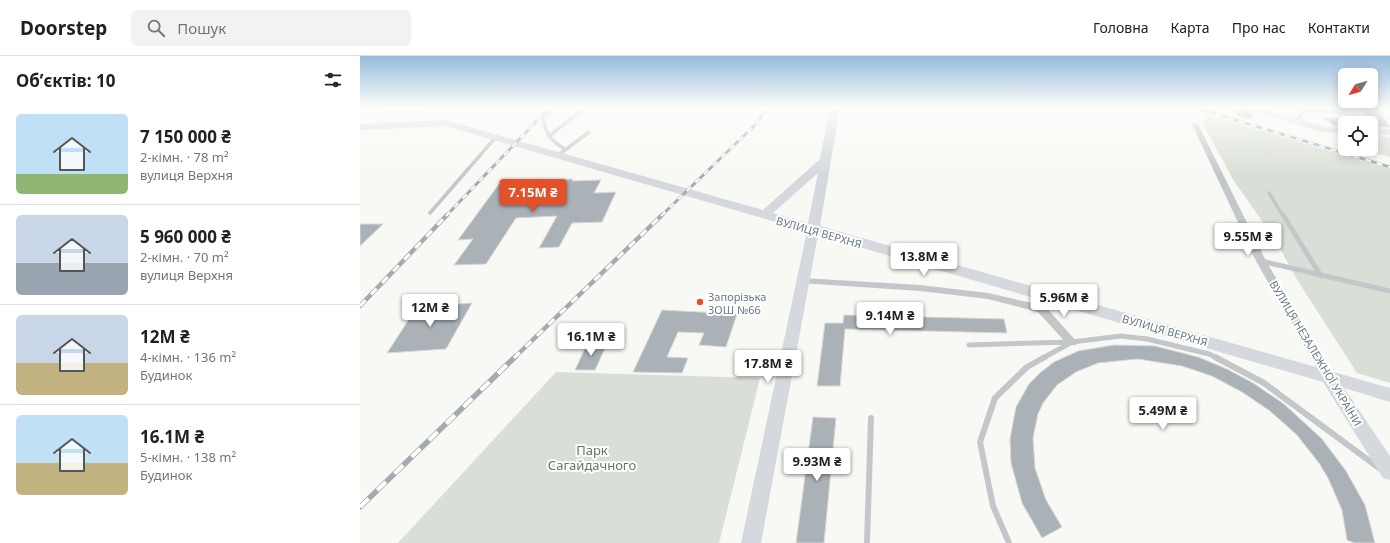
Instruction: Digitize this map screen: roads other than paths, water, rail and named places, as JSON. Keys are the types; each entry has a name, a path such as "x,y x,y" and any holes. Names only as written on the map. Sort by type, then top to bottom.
{"street":[{"name":"ВУЛИЦЯ ВЕРХНЯ","path":"467,130 495,138 561,152 763,216 1390,395"},
{"path":"750,543 813,230 831,130"},
{"name":"ВУЛИЦЯ НЕЗАЛЕЖНОЇ УКРАЇНИ","path":"1198,130 1261,260 1328,377 1390,472"},
{"path":"1324,130 1338,130"},
{"path":"1378,131 1390,132"},
{"path":"763,216 826,160"},
{"path":"802,281 920,288 988,296 1040,309 1072,342"}],"lane":[{"path":"547,130 553,143 561,152 589,132"},
{"path":"549,136 557,130"},
{"path":"430,213 495,138"},
{"path":"1269,193 1321,276"},
{"path":"1261,260 1321,276 1390,291"},
{"path":"969,345 1072,342 1121,336 1147,339 1209,354 1264,383 1390,476"},
{"path":"1009,543 993,506 980,442 995,398 1027,367 1072,342"},
{"path":"867,543 871,418"}],"railway":[{"path":"446,216 528,130"},
{"path":"661,216 750,130"},
{"path":"1268,130 1390,167"},
{"path":"360,306 447,215"},
{"path":"514,358 662,215"},
{"path":"360,507 515,357"}],"place":[{"name":"Запорізька ЗОШ №66","path":"700,302"}],"park label":[{"name":"Парк Сагайдачного","path":"592,458"}]}
